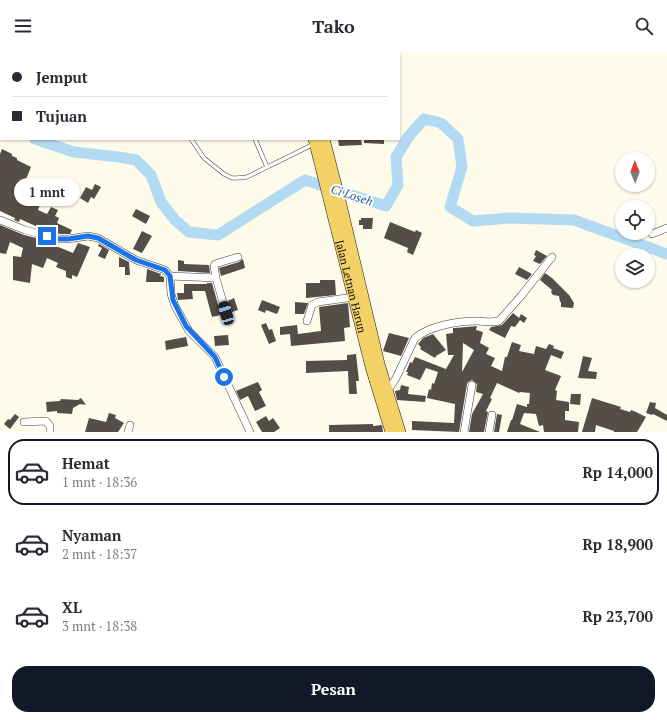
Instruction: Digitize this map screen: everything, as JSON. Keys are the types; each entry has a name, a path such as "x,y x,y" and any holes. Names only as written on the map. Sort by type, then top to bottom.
{"main road":[{"name":"Jalan Letnan Harun","path":"319,142 378,364 400,432"},
{"name":"Jalan Letnan Harun","path":"336,202 354,297 371,367 391,432"}],"street":[{"path":"0,220 25,230 59,239 88,236 98,238 136,260 165,270 170,276 171,294 175,306 189,331 215,357 250,432"},
{"path":"655,233 667,228"},
{"path":"226,313 214,266 215,264 238,257"},
{"path":"387,391 395,380 415,338 418,335 440,326 457,323 498,321 521,296 552,257"},
{"path":"170,276 216,278"},
{"path":"307,321 312,305 318,302 354,297"},
{"path":"464,432 472,385"},
{"path":"489,432 492,415"},
{"path":"24,422 46,421 50,426 50,432"}],"lane":[{"path":"192,140 204,158 224,174 232,178 247,177 319,142"},
{"path":"255,140 267,168"}],"building":[{"path":"338,140 361,140 362,145 339,146"},
{"path":"364,140 384,140 384,144 364,143"},
{"path":"2,149 12,154 12,156 17,158 17,160 31,167 17,201 26,205 28,199 34,201 34,203 40,205 38,210 47,214 51,207 58,210 55,216 59,218 57,223 72,230 70,234 60,234 40,229 20,219 19,222 14,220 15,218 0,211 0,154"},
{"path":"95,184 101,187 94,199 91,197 88,203 80,198 86,187 92,190"},
{"path":"136,209 150,216 146,224 132,216"},
{"path":"361,218 373,218 372,229 363,229 363,225 359,225 359,220 361,220"},
{"path":"390,222 415,232 416,230 422,233 413,255 407,252 408,248 384,238"},
{"path":"0,225 24,235 52,242 51,244 73,253 78,243 90,247 77,277 72,275 72,279 66,277 66,271 56,267 58,263 47,258 43,268 32,264 30,283 13,280 13,256 21,257 23,248 10,242 6,254 0,253"},
{"path":"142,231 152,236 142,253 133,249"},
{"path":"99,244 109,250 105,259 98,256 102,248 98,246"},
{"path":"536,250 547,256 540,264 533,261 536,256 534,255"},
{"path":"119,257 129,262 130,275 125,275 125,267 119,267"},
{"path":"243,259 245,268 221,276 219,268 239,262"},
{"path":"178,260 184,261 184,264 209,265 210,273 178,271"},
{"path":"519,267 532,274 527,280 515,274"},
{"path":"147,269 161,274 160,276 164,277 164,282 146,282"},
{"path":"545,273 569,295 574,303 573,308 561,307 559,296 553,295 551,292 552,290 540,280"},
{"path":"320,280 335,280 336,295 306,298 306,283 320,283"},
{"path":"212,283 221,315 212,317 205,291 192,291 193,299 178,300 177,293 184,293 184,284"},
{"path":"234,298 238,310 232,312 228,301"},
{"path":"262,300 280,307 277,314 266,310 265,313 258,310"},
{"path":"295,302 308,303 304,314 295,314"},
{"path":"348,303 350,327 344,328 345,341 291,346 290,334 280,335 280,327 297,325 298,334 321,331 319,307"},
{"path":"513,313 519,318 521,314 527,318 524,323 520,320 515,327 511,326 505,338 489,330 491,327 502,325"},
{"path":"266,323 269,330 272,329 276,341 269,344 261,325"},
{"path":"477,326 476,330 483,332 480,343 489,348 486,354 495,358 491,366 502,371 505,357 507,357 512,342 521,345 519,351 534,354 536,346 546,349 549,344 554,346 553,348 564,352 561,359 551,355 545,370 561,376 555,390 557,391 556,400 569,402 569,411 565,411 565,420 579,422 578,432 544,432 543,425 539,426 536,414 524,413 520,424 540,432 507,432 517,404 527,407 527,404 529,404 530,393 519,393 497,383 486,411 488,412 484,432 469,432 472,414 483,394 476,392 477,384 472,380 467,384 459,432 412,430 412,421 454,423 455,404 427,398 429,389 431,390 432,383 434,384 438,372 426,368 420,380 407,375 408,372 406,372 410,362 412,363 415,357 446,369 454,355 448,355 446,334 453,333 453,328","holes":["463,343 474,350 462,372"]},
{"path":"389,333 409,338 401,356 383,351"},
{"path":"433,334 446,350 435,358 420,349 421,347 418,344 423,338"},
{"path":"228,335 229,345 215,346 214,336"},
{"path":"186,337 188,346 166,350 165,341"},
{"path":"356,354 359,381 356,381 357,394 349,394 348,371 306,373 306,361 347,360 347,355"},
{"path":"583,356 592,358 588,371 597,372 596,379 578,378"},
{"path":"258,382 262,390 259,392 266,406 255,411 248,396 240,400 236,391"},
{"path":"401,385 409,387 408,394 426,396 425,402 397,400 395,391 400,390"},
{"path":"571,394 581,394 580,405 570,404"},
{"path":"81,398 86,405 80,404 73,408 72,414 57,413 57,411 47,412 46,402 60,401 61,399 78,400"},
{"path":"592,398 621,407 620,409 630,412 631,410 646,417 637,432 614,432 596,425 595,432 582,432"},
{"path":"650,402 656,403 655,408 667,415 667,421 653,414 646,413"},
{"path":"109,413 116,415 115,418 124,423 118,432 85,432 89,418 106,422"},
{"path":"15,414 19,417 10,429 4,424"},
{"path":"497,414 502,415 499,432 494,432"},
{"path":"266,416 269,421 273,418 280,428 274,432 262,432 256,422"},
{"path":"373,424 373,426 382,425 383,432 329,432 329,425"}],"waterway":[{"name":"Ci Loseh","path":"38,140 74,152 136,160 151,175 161,202 175,220 189,232 218,235 305,180 386,206 398,185 396,157 409,136 424,119 441,123 458,139 462,167 450,207 473,221 509,218 574,220 667,254"}],"route":[{"path":"47,236 59,239 88,236 98,238 142,263 165,270 170,276 171,294 175,306 186,326 189,331 215,357 224,377"}]}
